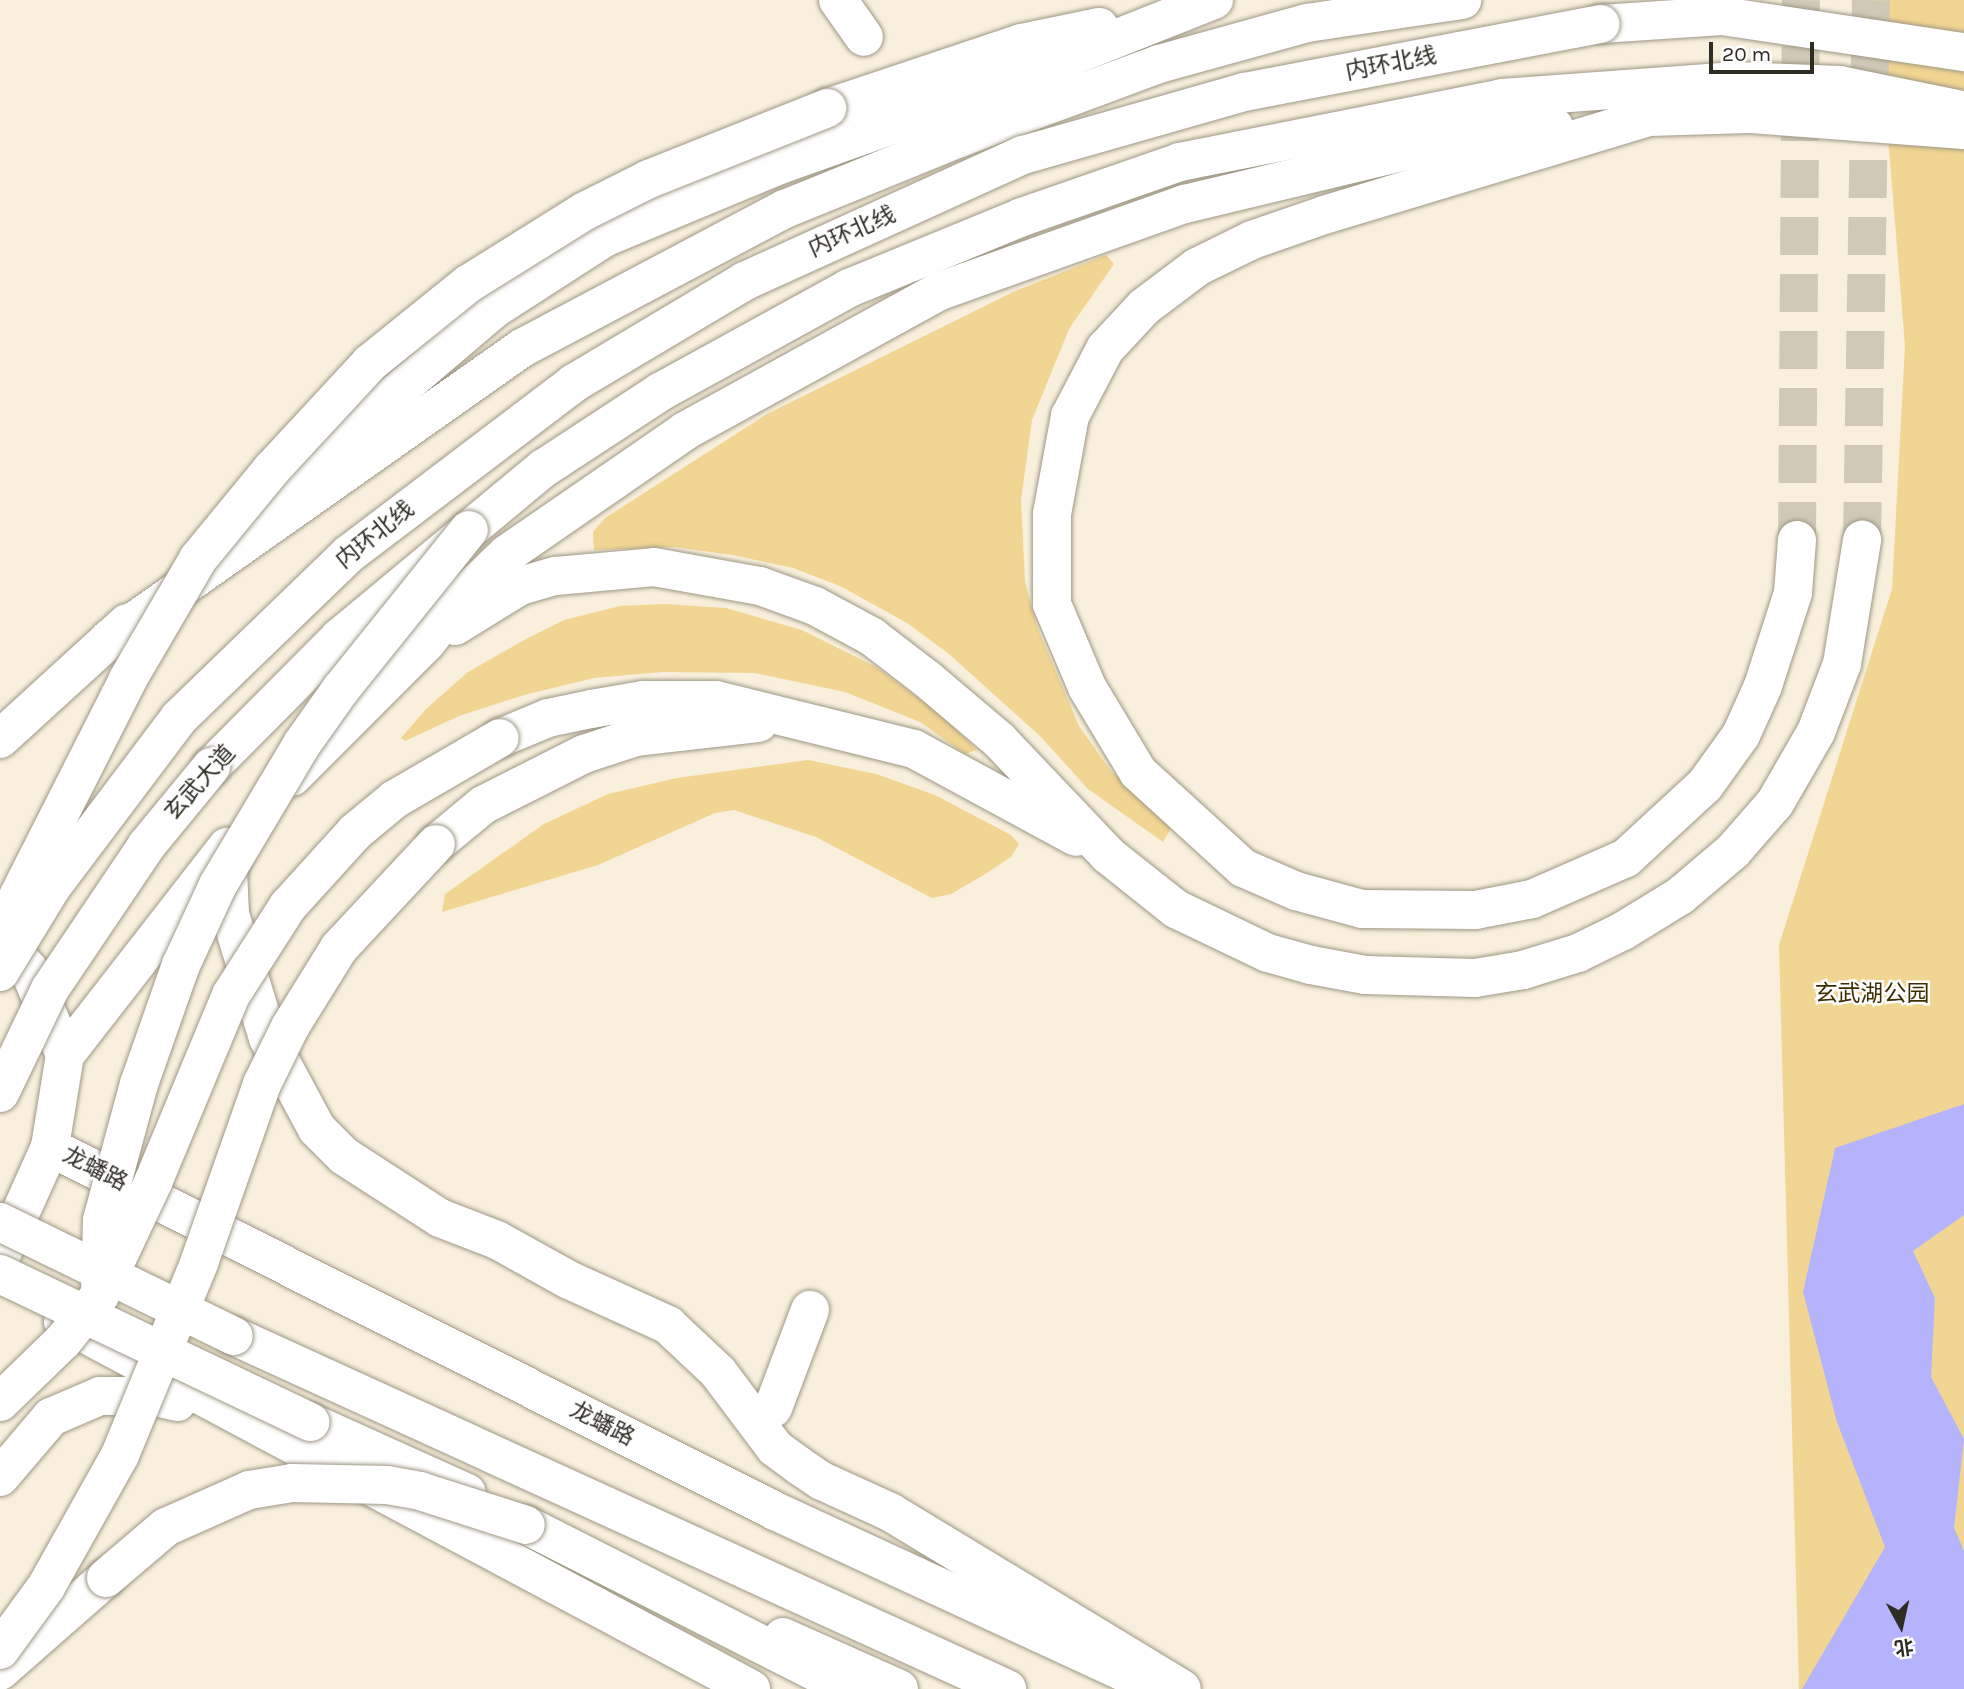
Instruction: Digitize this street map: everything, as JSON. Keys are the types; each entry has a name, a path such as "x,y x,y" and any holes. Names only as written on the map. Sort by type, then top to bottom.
{"main road":[{"path":"838,0 864,37"},
{"path":"108,639 522,348 785,209 960,138 1159,64 1307,23 1462,0"},
{"path":"1755,0 1964,52"},
{"path":"0,739 108,639 494,309 604,238 777,166 1200,6"},
{"path":"65,1055 29,970 0,937 128,679 198,559 272,469 370,363 468,284 585,211 827,108 1021,43 1200,6"},
{"name":"内环北线","path":"0,972 51,888 179,718 339,562 574,383 745,281 1023,155 1244,92 1601,24 1722,16 1964,52"},
{"path":"0,1258 50,1147 65,1055 257,811 341,689 470,530 544,467 660,392 849,288 1022,217 1180,162 1502,98 1735,81 1840,85 1964,111"},
{"path":"100,1295 102,1220 139,1084 181,965 218,885 257,811 426,643 465,594 507,554 685,431 940,291 1185,204 1318,171 1460,138 1649,117 1751,114 1964,130"},
{"path":"1649,117 1252,240 1197,267 1144,307 1105,349 1070,416 1052,514 1052,604 1087,687 1138,772 1243,868 1296,891 1362,909 1476,911 1532,899 1626,858 1705,785 1741,734 1763,686 1793,593 1797,540"},
{"name":"玄武大道","path":"0,1093 50,989 146,845 211,767 339,638 470,530"},
{"path":"426,643 520,586 556,576 654,566 760,586 815,606 872,636 928,678 1000,741 1108,855 1176,909 1268,953 1311,965 1378,976 1475,978 1523,970 1578,953 1680,896 1733,851 1775,803 1816,732 1842,664 1862,540"},
{"path":"0,1402 63,1341 100,1295 154,1180 231,995 263,940 355,832 443,767 500,738 548,718 643,700 716,700 914,749 1108,855"},
{"path":"0,1650 46,1587 120,1455 195,1275 262,1084 313,986 339,947 402,874 483,805 542,771 636,737 798,720"},
{"path":"257,811 228,870 230,914 268,1038 282,1069 317,1129 344,1156 440,1218 497,1240 569,1280 668,1325 698,1349 782,1454 822,1481 890,1512 1182,1689"},
{"name":"龙蟠路","path":"50,1147 775,1511 1159,1689"},
{"path":"0,1222 234,1336 1007,1689"},
{"path":"0,1274 310,1422 898,1689"},
{"path":"0,1287 230,1415 751,1689"},
{"path":"773,1408 810,1310"},
{"path":"0,1477 51,1417 100,1396 151,1396 230,1415"},
{"path":"0,1671 166,1527 249,1490 332,1482 420,1491 526,1525 849,1689"}],"green space":[{"name":"玄武湖公园","path":"1877,0 1964,0 1964,1689 1799,1689 1779,945 1892,589 1905,346"},
{"path":"1106,255 1114,264 1069,329 1032,420 1021,500 1025,581 1037,627 1079,726 1111,771 1173,825 1163,842 1088,789 1041,737 949,654 907,623 840,586 793,568 732,555 674,547 594,550 593,532 605,518 767,414 1013,292"},
{"path":"665,604 726,608 802,630 876,667 939,713 977,750 965,754 920,722 845,692 755,673 663,672 594,678 524,695 459,716 405,741 401,738 426,709 468,672 526,639 564,620 620,606"},
{"path":"808,760 876,774 935,795 1011,835 1019,844 1011,857 982,876 951,894 932,898 816,837 734,810 715,813 598,865 442,912 445,894 544,824 608,794 677,778"}],"water":[{"path":"1964,1104 1964,1215 1913,1251 1935,1298 1931,1377 1964,1439 1954,1528 1964,1551 1964,1689 1802,1689 1885,1547 1837,1422 1803,1292 1835,1148"}],"tunnel":[{"path":"1797,540 1801,0"},
{"path":"1862,540 1871,0"}]}
